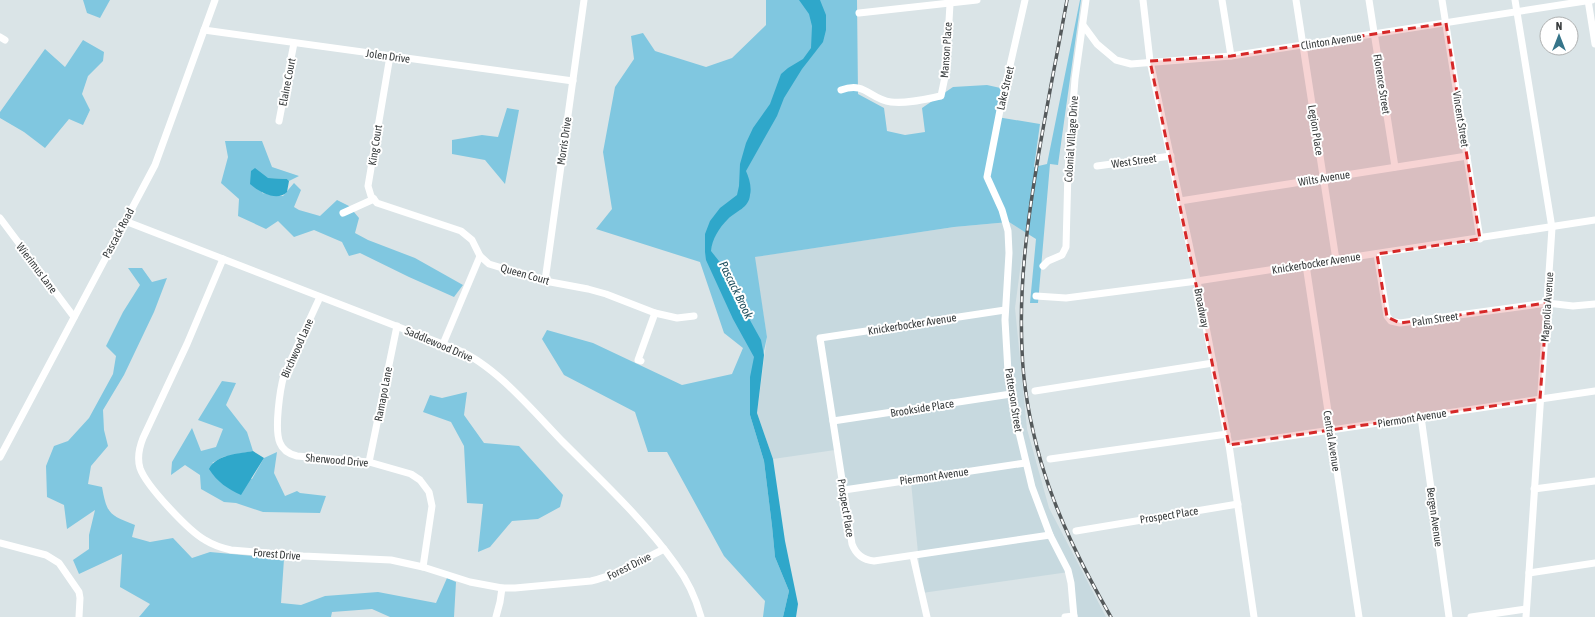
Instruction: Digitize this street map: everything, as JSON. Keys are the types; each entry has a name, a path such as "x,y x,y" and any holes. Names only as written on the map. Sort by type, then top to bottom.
{"street":[{"name":"Pascack Road","path":"0,457 155,165 215,0"},
{"name":"Morris Drive","path":"545,281 584,0"},
{"path":"858,13 978,0"},
{"name":"Lake Street","path":"987,177 1001,105 1025,0"},
{"name":"Colonial Village Drive","path":"1043,266 1048,260 1062,255 1066,247 1068,170 1074,87 1086,0"},
{"name":"Broadway","path":"1143,0 1150,61 1197,281 1229,444 1254,617"},
{"path":"1222,0 1231,56"},
{"name":"Legion Place","path":"1296,0 1336,260"},
{"name":"Florence Street","path":"1369,0 1395,167"},
{"name":"Vincent Street","path":"1442,0 1480,238"},
{"name":"Magnolia Avenue","path":"1515,0 1552,228 1526,613"},
{"path":"1590,0 1595,44"},
{"name":"Clinton Avenue","path":"1083,25 1097,44 1116,60 1131,64 1150,61 1231,56 1590,0"},
{"name":"Manson Place","path":"841,90 850,87 859,87 882,100 896,102 941,96 946,72 950,4"},
{"name":"Jolen Drive","path":"204,30 573,81"},
{"name":"Elaine Court","path":"279,121 294,43"},
{"name":"King Court","path":"374,199 369,192 368,186 390,56"},
{"name":"West Street","path":"1097,166 1170,156"},
{"name":"Wilts Avenue","path":"1180,201 1467,156"},
{"name":"Patterson Street","path":"987,177 1002,210 1008,231 1009,253 1005,310 1006,346 1011,394 1025,463 1038,505 1050,535 1068,570 1071,583 1074,616"},
{"path":"343,213 374,199"},
{"name":"Queen Court","path":"374,199 381,205 461,231 472,240 480,256 489,264 545,281 606,294 655,313 677,318 694,316"},
{"name":"Wierimus Lane","path":"0,218 74,317"},
{"name":"Knickerbocker Avenue","path":"1036,296 1066,298 1197,281 1552,228 1595,220"},
{"name":"Saddlewood Drive","path":"124,221 397,326 470,356 495,374 616,496 664,549 685,579 692,592 701,617"},
{"name":"Palm Street","path":"1377,254 1387,316 1396,323 1547,303 1573,306 1595,304"},
{"path":"443,344 480,256"},
{"name":"Forest Drive","path":"223,260 187,344 140,446 138,461 143,474 163,501 196,534 212,544 231,550 303,556 391,560 423,567 474,583 502,588 603,579 616,574 664,549"},
{"name":"Central Avenue","path":"1306,264 1359,617"},
{"name":"Birchwood Lane","path":"282,447 278,436 279,398 281,385 284,375 320,297"},
{"name":"Knickerbocker Avenue","path":"820,338 1005,310"},
{"path":"641,361 638,360 655,313"},
{"name":"Ramapo Lane","path":"369,462 397,326"},
{"name":"Prospect Place","path":"820,338 852,544 858,555 868,561 874,562 1050,535"},
{"path":"1035,391 1213,363"},
{"name":"Piermont Avenue","path":"1229,444 1595,391"},
{"name":"Brookside Place","path":"833,422 1011,394"},
{"name":"Bergen Avenue","path":"1421,416 1449,617"},
{"path":"1050,459 1227,434"},
{"name":"Sherwood Drive","path":"282,447 290,454 297,456 369,462 414,475 420,480 429,492 432,506 423,567"},
{"name":"Piermont Avenue","path":"844,490 1025,463"},
{"path":"1534,489 1595,481"},
{"name":"Prospect Place","path":"1076,531 1238,504"},
{"path":"0,543 46,555 58,563 79,592 79,617"},
{"path":"913,556 927,617"},
{"path":"1529,573 1595,563"},
{"path":"496,617 502,588"},
{"path":"1471,617 1526,613"},
{"path":"1065,617 1074,616"}],"highlighted area":[{"path":"1446,23 1480,239 1377,254 1387,317 1400,323 1547,303 1540,399 1229,445 1150,61 1231,56"}],"shaded area":[{"path":"83,0 110,0 100,18 87,13"},
{"path":"766,0 857,0 858,94 884,108 887,131 905,135 925,132 922,108 953,87 987,85 1005,89 997,117 1040,124 1034,167 1047,164 1081,0 1058,165 1050,164 1038,303 1030,303 1036,239 1009,222 954,227 755,257 767,337 750,415 764,461 775,557 789,591 783,617 763,617 765,601 724,556 667,452 648,452 635,412 564,375 542,339 547,330 593,343 682,385 732,374 743,348 724,333 700,262 596,229 612,209 603,152 615,87 634,59 631,36 643,33 655,51 706,67 732,58 766,25"},
{"path":"83,40 104,52 103,61 88,76 82,94 90,110 83,125 69,119 45,148 24,132 0,118 0,112 45,49 65,67"},
{"path":"507,108 519,110 505,184 485,160 452,154 452,140 482,135 498,137"},
{"path":"225,141 262,141 272,167 299,176 289,181 287,179 268,178 262,193 283,196 294,183 301,190 294,207 320,216 337,200 349,206 359,218 355,233 368,240 415,258 463,285 454,297 360,253 349,256 342,242 314,230 294,237 278,221 266,229 238,216 239,199 221,183 228,157"},
{"path":"1009,222 1025,232 1015,308 1027,429 1049,508 1106,617 1074,617 1069,572 922,593 911,482 842,491 835,450 773,459 757,413 767,337 754,257 954,227"},
{"path":"128,268 142,268 152,282 167,278 154,312 124,375 103,410 104,430 108,446 91,466 88,484 102,487 108,509 111,513 120,519 135,525 132,537 150,542 173,538 192,558 210,552 284,559 281,603 301,605 325,596 378,592 436,603 447,578 456,582 454,617 390,617 372,609 332,612 331,617 139,617 150,604 120,587 122,554 79,574 73,560 89,549 89,535 95,510 67,529 64,505 47,497 46,466 54,446 68,441 89,418 113,374 116,356 106,346 123,312 140,285"},
{"path":"222,381 236,383 226,405 247,432 253,451 223,457 212,463 252,479 264,458 277,452 274,473 285,496 297,491 300,493 326,496 320,513 263,512 236,503 224,502 201,489 200,475 185,465 171,475 172,462 192,428 201,451 216,447 223,429 198,420"},
{"path":"467,392 464,415 484,443 519,446 563,495 560,507 538,519 512,521 490,547 478,552 483,504 467,503 464,446 451,422 423,412 430,395 442,398"}],"water":[{"name":"Pascack Brook","path":"799,0 820,0 826,15 826,30 823,42 802,69 784,98 777,116 746,171 751,189 747,203 742,209 728,219 716,234 711,251 730,275 746,313 761,340 764,355 757,413 773,459 785,541 798,604 796,617 783,617 789,591 775,557 764,461 750,415 750,377 754,357 733,319 706,260 705,234 710,221 720,208 737,195 740,164 746,143 753,128 770,104 781,74 803,59 811,48 812,26 809,14"},
{"path":"255,168 268,178 287,179 289,181 287,192 278,196 268,195 250,184 251,171"},
{"path":"253,451 264,458 241,495 223,485 209,469 217,460 235,454"}],"railway":[{"path":"1067,0 1040,143 1027,233 1021,325 1023,363 1031,420 1037,449 1047,482 1063,522 1090,580 1111,617"}]}
